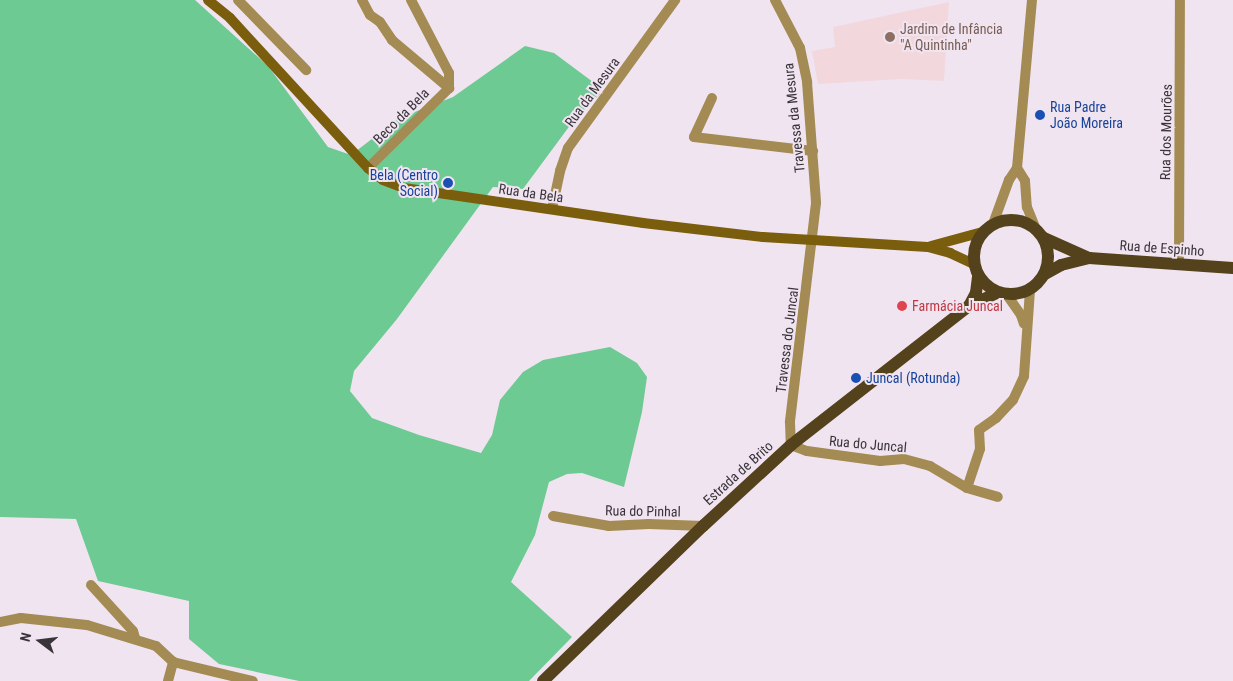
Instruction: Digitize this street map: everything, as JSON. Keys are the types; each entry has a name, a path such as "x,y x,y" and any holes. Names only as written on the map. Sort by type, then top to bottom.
{"main road":[{"name":"Rua da Bela","path":"208,0 230,18 368,168 383,180 404,188 763,237 928,247 950,252 974,264"},
{"path":"1015,220 1040,234 1048,250 1048,262 1044,274 1030,290 1018,294 1002,294 986,286 978,276 974,264 977,242 988,228 1015,220"},
{"name":"Rua da Bela","path":"928,247 988,228"},
{"name":"Rua de Espinho","path":"1040,234 1089,258"},
{"name":"Rua de Espinho","path":"1044,274 1061,265 1089,258 1233,268"},
{"path":"969,306 976,293 978,276"},
{"name":"Estrada de Brito","path":"543,681 703,526 792,445 969,306 1002,294"}],"street":[{"path":"238,0 306,70"},
{"name":"Beco da Bela","path":"362,0 370,16 380,22 392,40 449,88 368,168"},
{"path":"411,0 449,73 449,88"},
{"name":"Rua da Mesura","path":"552,209 560,171 568,148 675,0"},
{"name":"Travessa da Mesura","path":"775,0 800,48 807,82 816,203 814,239"},
{"path":"988,228 1009,180 1017,168 1032,0"},
{"name":"Rua dos Mourões","path":"1179,264 1180,0"},
{"path":"712,98 694,137 813,151"},
{"path":"1017,168 1025,181 1028,207 1040,234"},
{"name":"Travessa do Juncal","path":"792,445 790,422 814,239"},
{"path":"967,488 980,449 979,430 996,418 1013,400 1024,376 1027,358 1026,330 1030,290"},
{"path":"1002,294 1021,315 1026,330"},
{"name":"Rua do Juncal","path":"792,445 807,452 880,461 904,459 930,466 967,488 998,497"},
{"name":"Rua do Pinhal","path":"554,516 609,526 649,524 703,526"},
{"path":"91,586 133,632 135,638"},
{"path":"0,622 21,618 87,625 135,638 156,646 173,662 253,681"},
{"path":"168,681 173,662"}],"shaded area":[{"name":"Jardim de Infância \"A Quintinha\"","path":"949,2 944,81 901,79 818,84 812,51 835,47 833,27"}],"green space":[{"path":"0,0 195,0 268,66 328,147 351,155 399,118 453,97 525,46 554,53 597,85 600,94 574,120 523,189 493,187 397,319 354,371 350,391 372,418 419,435 481,453 492,435 500,400 523,372 543,360 610,347 637,363 647,377 642,412 624,487 582,473 567,474 549,482 535,535 511,582 572,637 529,681 299,681 219,664 189,639 189,601 98,581 76,519 0,517"}],"place":[{"name":"Jardim de Infância \"A Quintinha\"","path":"890,37"},
{"name":"Rua Padre João Moreira","path":"1040,115"},
{"name":"Bela (Centro Social)","path":"448,183"},
{"name":"Farmácia Juncal","path":"902,306"},
{"name":"Juncal (Rotunda)","path":"856,378"}]}
